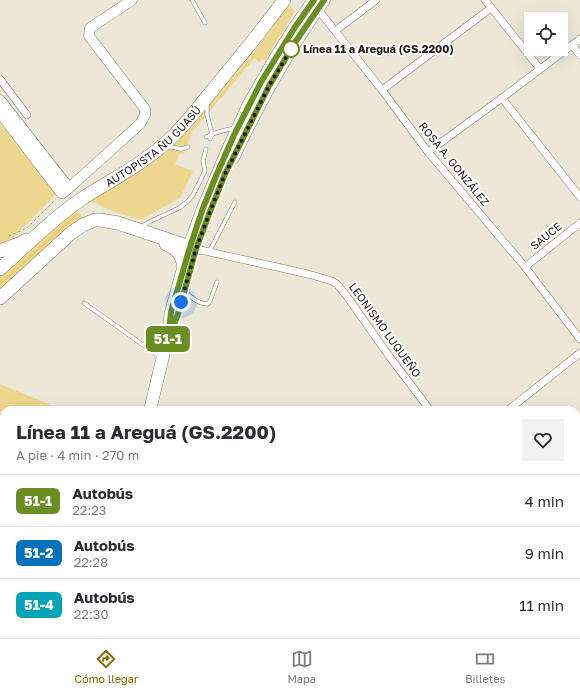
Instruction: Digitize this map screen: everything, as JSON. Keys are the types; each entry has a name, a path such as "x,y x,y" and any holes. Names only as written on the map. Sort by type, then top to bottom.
{"highway":[{"name":"AUTOPISTA ÑU GUASÚ","path":"0,269 64,212 131,168 171,138 189,120 270,21 284,0"},
{"path":"0,298 63,239 77,228 90,222 100,220 118,223 193,248"},
{"path":"0,251 22,243 44,229"},
{"path":"157,237 178,252 182,258 184,266"}],"main road":[{"path":"151,406 168,340 178,314 184,291 211,173 269,86 317,3"},
{"path":"168,340 171,312 184,266 219,188 238,134"}],"street":[{"path":"66,191 140,124 145,115 145,109 89,36 90,28 132,0"},
{"path":"335,31 376,0"},
{"path":"485,0 540,69"},
{"name":"ROSA A. GONZÁLEZ","path":"317,3 335,31 382,90 428,152 525,267 580,339"},
{"path":"382,90 491,8"},
{"path":"428,152 580,38"},
{"path":"572,45 580,55"},
{"path":"0,79 27,115"},
{"path":"502,98 580,197"},
{"path":"1,102 66,191"},
{"path":"0,113 66,191"},
{"name":"SAUCE","path":"525,267 580,223"},
{"name":"LEONISMO LUQUEÑO","path":"193,248 308,274 332,281 337,284 427,406"},
{"path":"513,406 580,353"}],"lane":[{"path":"192,0 205,23"},
{"path":"207,98 207,115 212,134"},
{"path":"208,138 212,134 227,130 238,134"},
{"path":"162,145 181,149 188,147"},
{"path":"140,231 145,224 187,202 211,173 204,161 206,149"},
{"path":"209,252 235,202"},
{"path":"184,291 190,297 204,304 208,304 216,282"},
{"path":"84,303 163,359"}],"path":[{"path":"8,237 27,228 66,191"}],"shaded area":[{"path":"289,5 295,11 265,61 262,59 259,62 255,58 192,132 184,154 180,153 175,164 193,171 180,198 140,220 107,209 90,200 126,179 168,151 188,130 254,52"},
{"path":"0,122 56,194 8,243 0,244"},
{"path":"74,210 81,214 82,217 0,290 0,277"},
{"path":"0,384 53,406 0,406"}],"waterway":[{"path":"0,284 77,214"}],"bus line":[{"name":"51-1","path":"314,0 295,27 261,82 234,135 216,176 203,208 190,247 171,312 168,340 178,314 196,249 225,174 269,86 296,41 324,0"}],"place":[{"name":"Línea 11 a Areguá (GS.2200)","path":"291,49"}],"route":[{"path":"181,302 196,249 225,174 269,86 291,49"}]}
